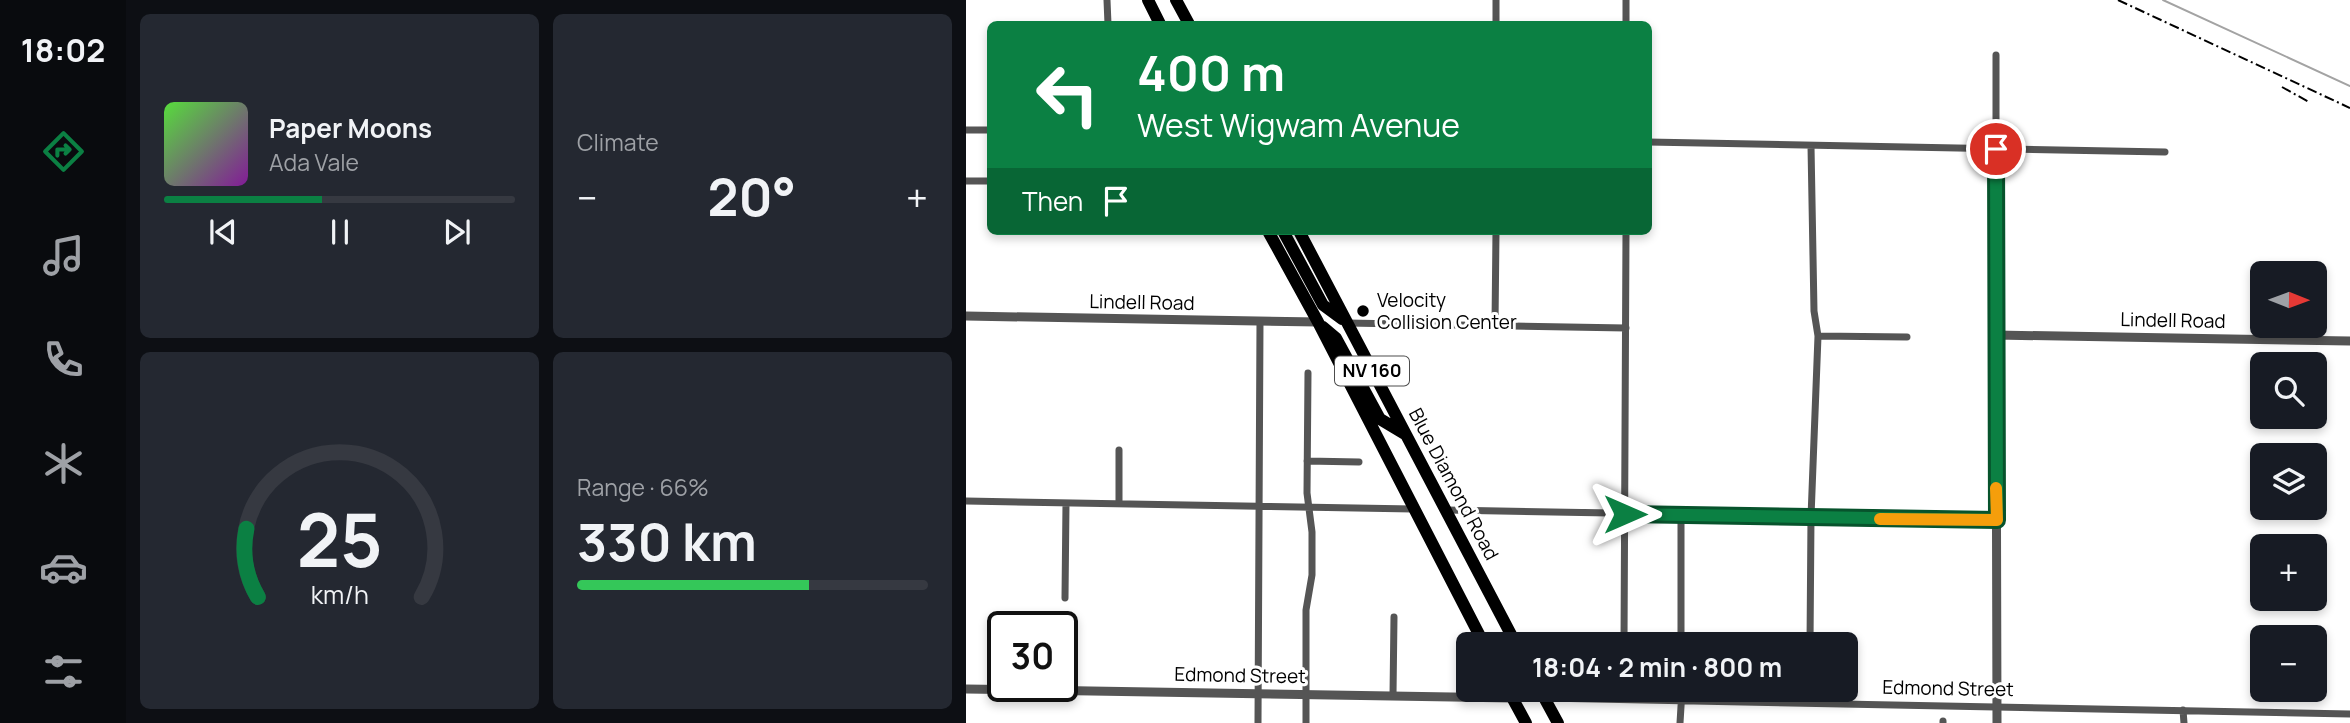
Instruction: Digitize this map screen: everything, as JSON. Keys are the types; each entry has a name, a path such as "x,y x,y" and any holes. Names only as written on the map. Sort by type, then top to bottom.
{"highway":[{"path":"1148,0 1158,21"},
{"path":"1176,0 1187,21"},
{"name":"NV 160","path":"1270,235 1478,632"},
{"path":"1285,235 1323,304 1347,323"},
{"name":"Blue Diamond Road","path":"1300,235 1510,632"},
{"path":"1318,322 1336,338 1380,419 1405,434"},
{"path":"1514,702 1526,723"},
{"path":"1546,702 1558,723"}],"street":[{"path":"1107,0 1108,21"},
{"path":"1496,0 1496,21"},
{"path":"1626,0 1626,21"},
{"path":"1996,55 1997,723"},
{"path":"966,130 987,130"},
{"path":"1652,142 2165,152"},
{"path":"1810,632 1811,517 1818,336 1814,311 1811,146"},
{"path":"966,181 987,181"},
{"path":"1495,325 1496,235"},
{"path":"1624,632 1626,235"},
{"name":"Lindell Road","path":"966,317 1318,322"},
{"path":"1258,723 1260,321"},
{"path":"1347,323 1626,328"},
{"name":"Lindell Road","path":"1996,334 2350,341"},
{"path":"1818,336 1907,337"},
{"path":"1306,723 1306,610 1312,575 1307,461 1308,373"},
{"path":"1119,450 1119,503"},
{"path":"1307,461 1359,462"},
{"path":"966,501 1413,509"},
{"path":"1065,598 1066,503"},
{"path":"1446,510 1997,520"},
{"path":"1681,514 1681,632"},
{"path":"1393,695 1394,617"},
{"name":"Edmond Street","path":"966,689 1456,694"},
{"path":"1680,723 1681,702"},
{"name":"Edmond Street","path":"1746,702 2350,714"},
{"path":"2183,710 2183,723"}],"waterway":[{"path":"2163,0 2350,86"}],"railway":[{"path":"2118,0 2350,108"},
{"path":"2282,87 2309,102"}],"slow traffic":[{"path":"1880,519 1997,520 1996,488"}],"place":[{"name":"Velocity Collision Center","path":"1363,311"}],"route":[{"path":"1625,514 1997,520 1996,149"}]}
